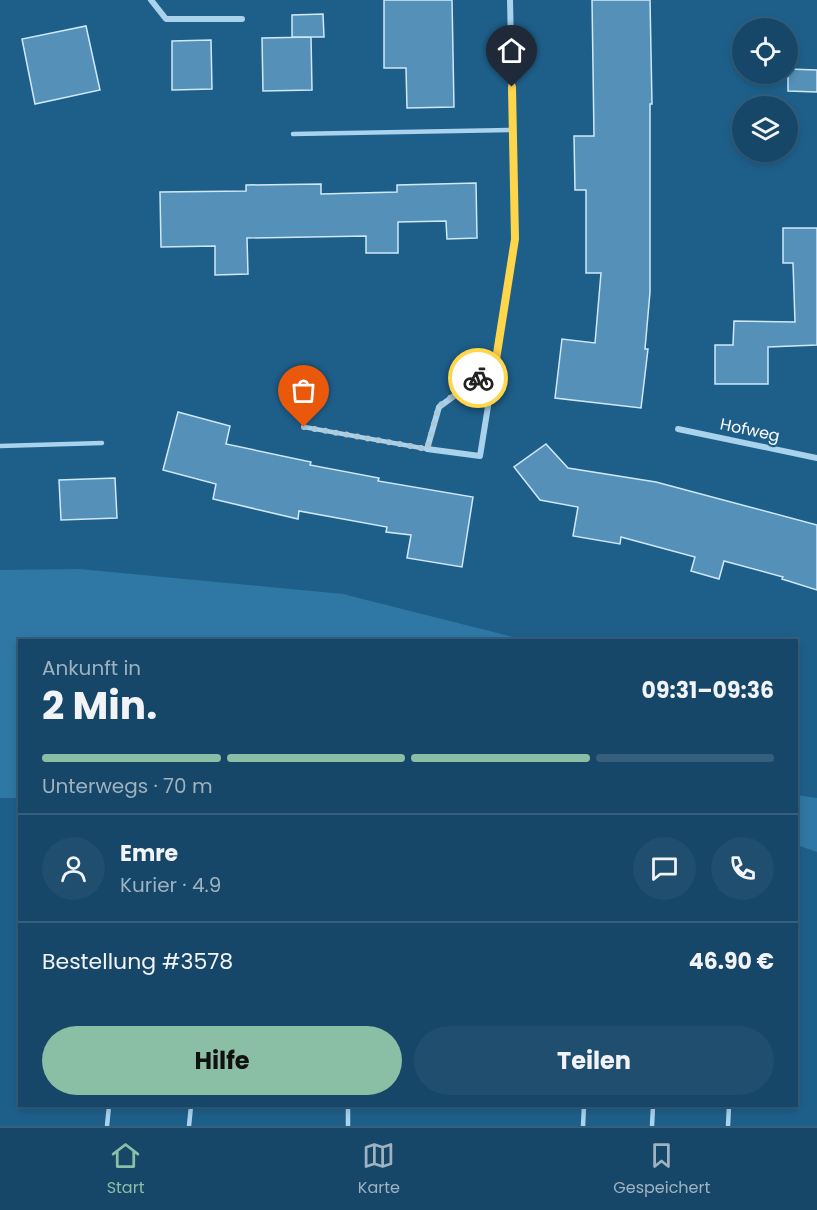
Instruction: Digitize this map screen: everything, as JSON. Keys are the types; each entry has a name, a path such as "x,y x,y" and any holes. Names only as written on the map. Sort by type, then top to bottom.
{"street":[{"path":"151,0 166,19 242,19"},
{"path":"495,366 439,406 427,449 480,456 495,366 515,239 510,0"},
{"name":"Hofweg","path":"678,429 817,458"}],"lane":[{"path":"293,134 513,130"},
{"path":"304,427 427,449"},
{"path":"0,446 102,443"},
{"path":"107,1126 109,1107"},
{"path":"189,1126 190,1107"},
{"path":"348,1107 348,1126"},
{"path":"583,1126 584,1107"},
{"path":"652,1126 653,1107"},
{"path":"728,1126 729,1107"}],"shaded area":[{"path":"79,569 343,594 521,639 18,639 18,798 0,798 0,570"},
{"path":"798,795 817,798 817,852 798,845"}],"building":[{"path":"384,0 452,0 454,107 407,108 406,68 384,68"},
{"path":"592,0 650,0 652,104 650,104 650,292 645,349 648,349 641,408 555,398 562,339 595,343 601,273 586,273 586,190 575,190 574,136 594,136"},
{"path":"323,14 324,37 292,37 292,15"},
{"path":"86,26 100,90 35,104 22,39"},
{"path":"311,37 312,90 263,91 262,38"},
{"path":"211,40 212,89 172,90 172,41"},
{"path":"798,69 817,70 817,92 788,91 788,84 798,84"},
{"path":"476,183 477,238 447,239 446,221 398,222 398,253 366,253 366,236 247,238 248,274 215,275 215,246 161,247 160,192 246,191 246,185 321,184 321,194 397,192 397,185"},
{"path":"783,228 817,228 817,345 768,347 768,384 715,384 715,345 733,345 734,321 795,322 793,263 783,263"},
{"path":"178,412 230,426 226,444 311,462 310,465 379,478 378,481 473,497 462,567 407,558 411,535 386,532 387,527 299,511 298,519 213,499 216,484 163,470"},
{"path":"546,444 568,468 656,482 817,525 817,590 782,579 783,577 724,561 719,579 691,571 695,557 621,537 620,544 573,536 578,507 540,500 514,467"},
{"path":"115,478 117,518 61,520 59,480"}],"way so far":[{"path":"304,427 427,449 439,406 478,378"}],"route":[{"path":"478,378 495,366 515,239 512,87"}]}
